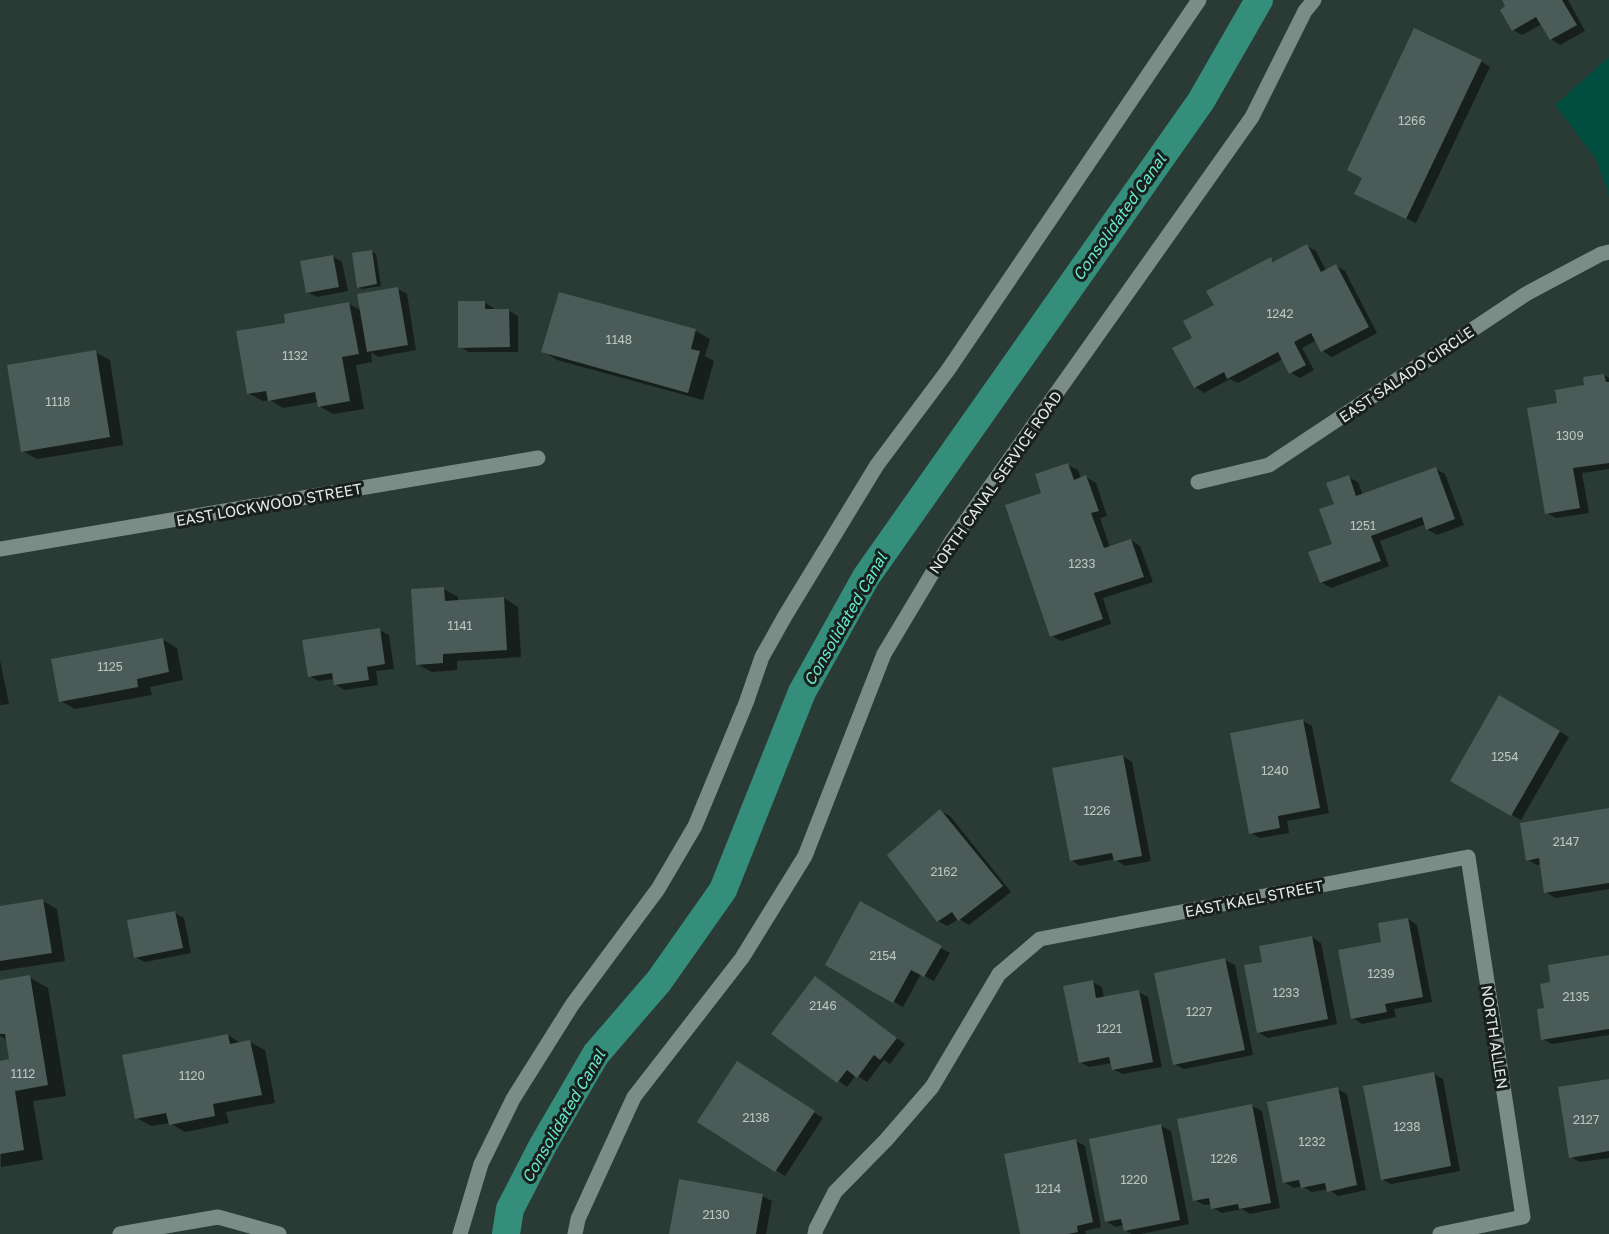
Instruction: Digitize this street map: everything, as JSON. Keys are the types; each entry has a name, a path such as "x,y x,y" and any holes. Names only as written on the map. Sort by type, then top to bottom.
{"street":[{"path":"460,1234 481,1164 513,1099 572,1005 658,889 695,826 746,703 762,657 795,598 877,465 948,370 1199,0"},
{"name":"NORTH CANAL SERVICE ROAD","path":"575,1234 578,1219 634,1097 742,958 805,855 884,654 933,572 951,542 1252,117 1305,10 1314,0"},
{"name":"EAST SALADO CIRCLE","path":"1198,482 1269,465 1526,294 1600,254 1609,252"},
{"name":"EAST LOCKWOOD STREET","path":"0,549 538,458"},
{"name":"EAST KAEL STREET","path":"815,1234 835,1192 886,1140 932,1087 999,974 1040,939 1468,857"},
{"name":"NORTH ALLEN","path":"1440,1234 1523,1217 1468,857"},
{"path":"120,1234 218,1217 279,1234"}],"green space":[{"path":"1609,57 1609,197 1596,159 1555,105"}],"building":[{"path":"1502,0 1562,0 1577,25 1550,40 1536,17 1512,31 1500,10 1505,6"},
{"path":"1414,28 1482,60 1406,219 1354,194 1362,178 1347,170"},
{"path":"1307,244 1321,272 1336,264 1369,327 1321,352 1311,333 1294,342 1306,365 1289,374 1278,352 1227,379 1224,372 1194,388 1172,348 1192,338 1183,321 1214,305 1206,291 1271,257 1273,262"},
{"path":"372,250 377,284 357,288 352,253"},
{"path":"333,255 339,287 306,293 300,261"},
{"path":"398,287 408,345 367,352 357,294"},
{"path":"559,292 696,329 691,349 700,351 688,393 541,352"},
{"path":"458,301 485,301 485,309 509,309 510,347 458,348"},
{"path":"349,302 359,354 342,357 350,401 318,407 315,392 268,401 266,391 247,394 236,331 285,323 284,314"},
{"path":"96,350 110,437 21,452 7,365"},
{"path":"1604,374 1606,382 1609,382 1609,463 1573,468 1580,508 1545,514 1527,408 1557,403 1555,390 1584,385 1583,377"},
{"path":"1068,463 1074,480 1086,475 1099,511 1091,513 1104,548 1131,539 1144,577 1094,593 1103,619 1050,637 1005,505 1041,493 1035,474"},
{"path":"1436,467 1455,519 1426,530 1422,517 1371,536 1381,561 1320,583 1308,552 1332,544 1319,509 1334,504 1326,483 1349,475 1356,496"},
{"path":"444,587 445,601 504,597 507,650 443,654 443,663 416,665 411,589"},
{"path":"380,628 385,664 367,667 369,680 334,685 332,673 308,677 302,640"},
{"path":"163,638 169,672 137,679 138,687 59,702 51,659"},
{"path":"1499,695 1560,731 1511,816 1450,781"},
{"path":"1303,719 1320,808 1278,816 1280,828 1249,834 1230,733"},
{"path":"1123,755 1142,856 1114,861 1112,853 1070,861 1052,768"},
{"path":"1609,808 1609,883 1544,893 1539,858 1526,861 1520,823"},
{"path":"940,809 1003,886 958,921 952,912 937,922 887,855"},
{"path":"43,899 52,953 0,961 0,906"},
{"path":"860,901 942,946 924,977 911,970 893,1003 825,965"},
{"path":"175,911 183,948 134,958 127,920"},
{"path":"1408,918 1423,997 1385,1004 1387,1012 1351,1019 1338,950 1381,942 1378,923"},
{"path":"1312,936 1328,1019 1257,1033 1244,965 1262,962 1259,946"},
{"path":"1609,955 1609,1029 1541,1040 1537,1009 1544,1008 1540,984 1550,982 1548,965"},
{"path":"1225,958 1245,1050 1173,1065 1154,973"},
{"path":"30,975 48,1085 15,1091 24,1150 0,1154 0,1061 9,1059 5,1034 0,1034 0,980"},
{"path":"815,976 897,1038 880,1060 874,1055 857,1078 847,1070 837,1083 771,1034"},
{"path":"1093,980 1096,998 1139,990 1153,1062 1112,1070 1109,1057 1079,1063 1063,986"},
{"path":"228,1034 230,1044 250,1040 262,1095 213,1104 215,1116 169,1125 166,1113 135,1119 122,1055"},
{"path":"737,1061 815,1111 775,1172 697,1122"},
{"path":"1434,1072 1451,1166 1381,1180 1363,1086"},
{"path":"1609,1079 1609,1151 1569,1158 1558,1087"},
{"path":"1338,1087 1357,1185 1327,1192 1325,1183 1301,1188 1299,1180 1283,1183 1267,1102"},
{"path":"1252,1104 1271,1203 1239,1209 1238,1204 1211,1209 1209,1198 1193,1201 1177,1119"},
{"path":"1161,1124 1180,1220 1124,1231 1121,1219 1105,1222 1089,1139"},
{"path":"1076,1139 1093,1222 1077,1226 1078,1232 1068,1234 1020,1234 1004,1154"},
{"path":"679,1179 763,1194 756,1234 669,1234"}],"waterway":[{"name":"Consolidated Canal","path":"506,1234 510,1209 543,1145 596,1054 659,981 723,890 802,692 866,577 1201,101 1259,0"}]}
